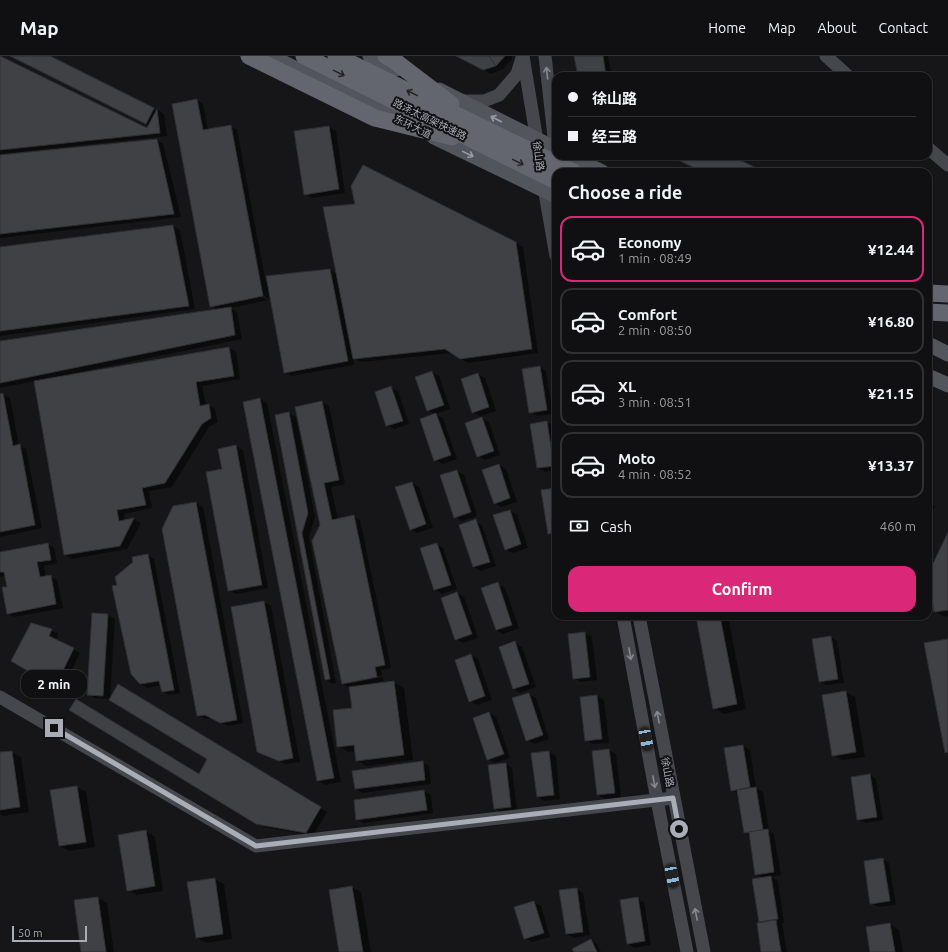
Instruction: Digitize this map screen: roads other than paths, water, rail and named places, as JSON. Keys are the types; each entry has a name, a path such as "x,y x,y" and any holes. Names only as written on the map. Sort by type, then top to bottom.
{"highway":[{"path":"249,56 375,118 481,144"},
{"name":"路泽太高架快速路","path":"304,56 481,144 552,189"},
{"name":"路泽太高架快速路","path":"336,56 565,168"},
{"path":"386,56 482,127"},
{"path":"932,293 948,294"},
{"path":"932,312 948,313"}],"main road":[{"name":"东环大道","path":"270,56 552,189"},
{"path":"370,56 536,139 552,149"},
{"name":"徐山路","path":"523,56 536,139 552,189"},
{"path":"461,101 484,101 499,95 517,74 523,56"},
{"name":"徐山路","path":"545,56 552,117"},
{"path":"826,56 844,72"},
{"path":"932,151 948,165"},
{"path":"578,160 594,168"},
{"path":"932,346 948,354"},
{"path":"932,378 948,385"},
{"name":"徐山路","path":"624,620 687,952"},
{"name":"徐山路","path":"640,620 704,952"},
{"path":"0,697 256,846 673,798"}]}
